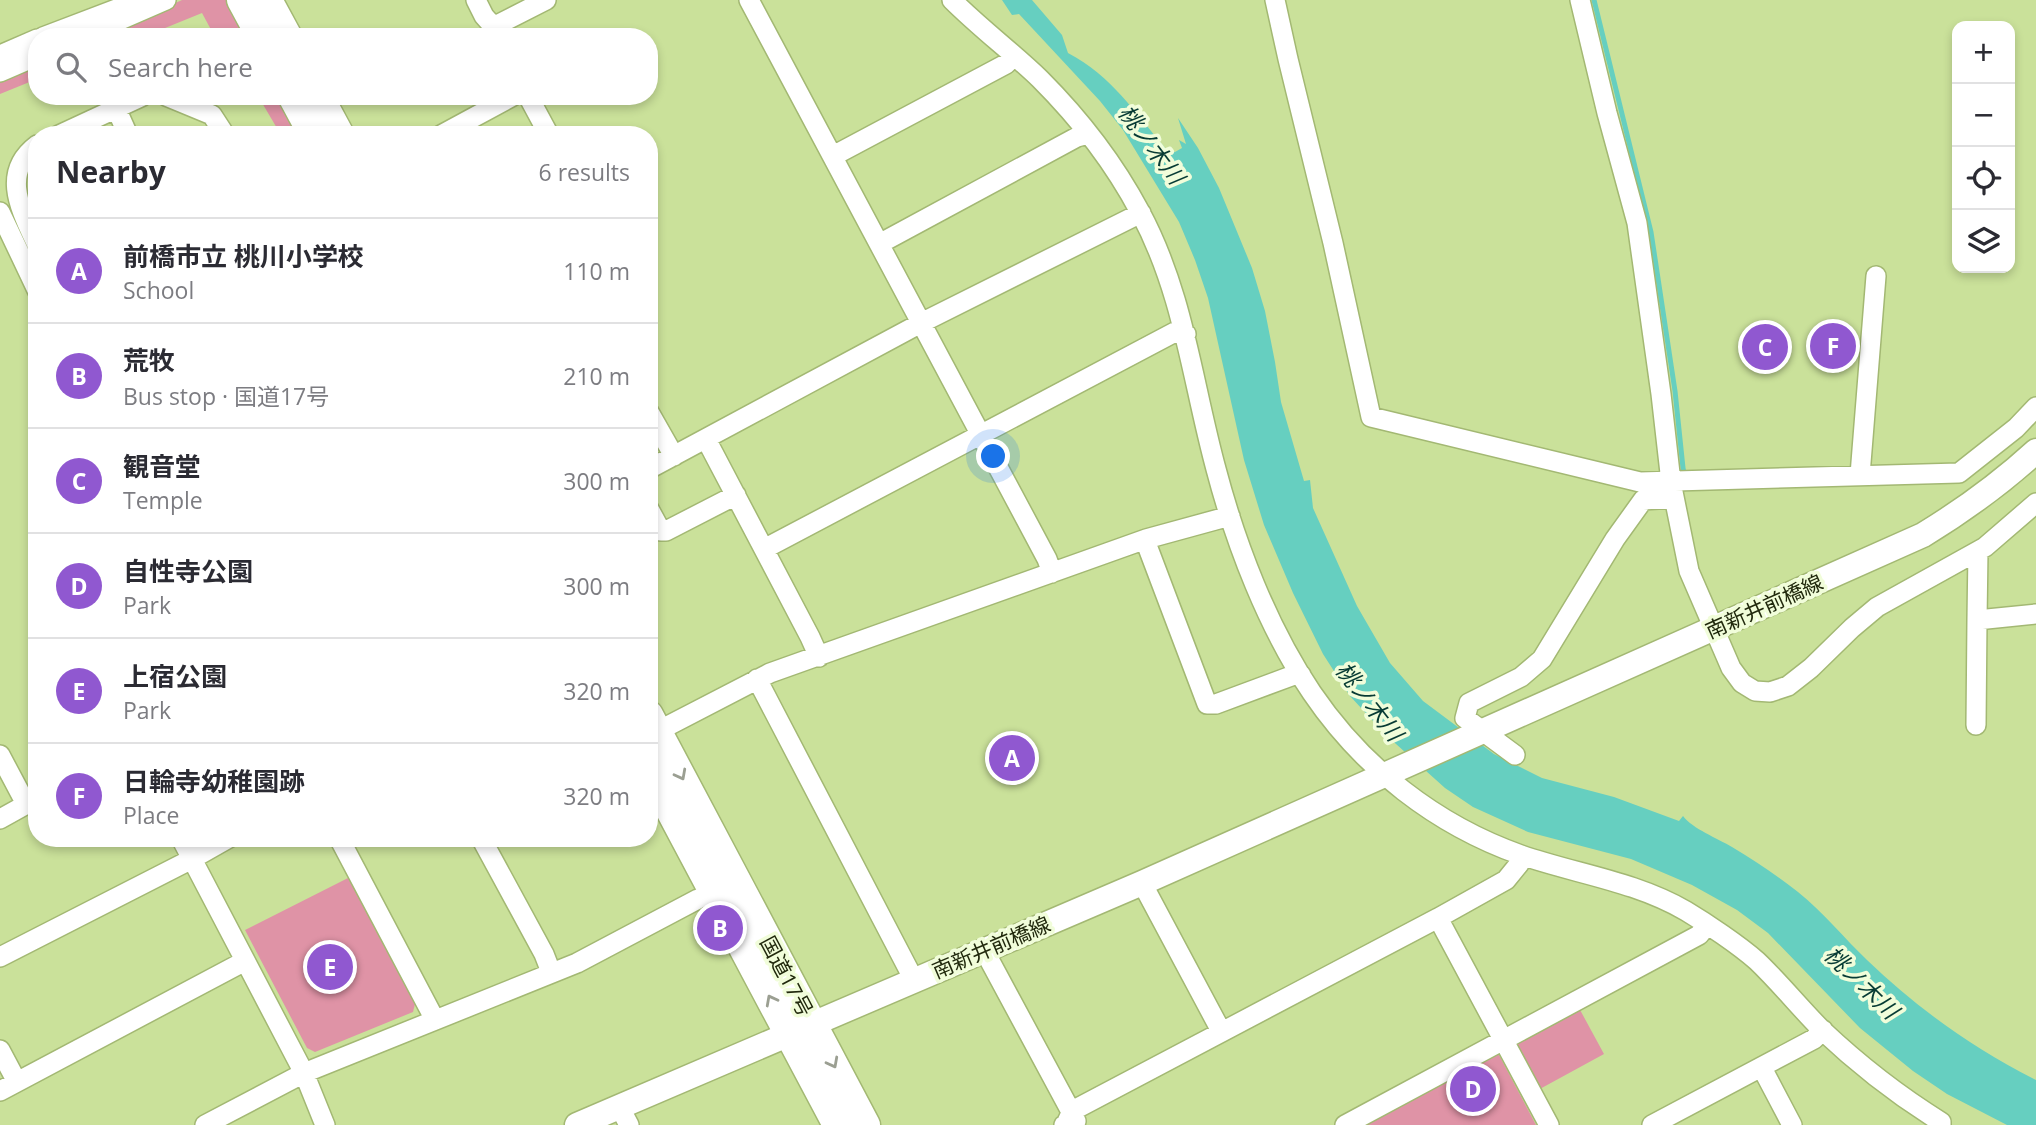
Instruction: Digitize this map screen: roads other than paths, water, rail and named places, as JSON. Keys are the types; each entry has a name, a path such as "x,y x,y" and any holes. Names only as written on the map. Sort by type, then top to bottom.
{"highway":[{"path":"241,0 256,28"},
{"path":"268,0 283,28"},
{"path":"297,105 308,126"},
{"path":"324,105 335,126"},
{"name":"国道17号","path":"658,731 801,1030 837,1125"},
{"name":"国道17号","path":"658,788 713,893 866,1125"}],"main road":[{"name":"南新井前橋線","path":"577,1125 624,1116 801,1030 1142,883 1923,535 1965,509 2036,451"}],"street":[{"path":"67,28 140,0"},
{"path":"102,28 166,0"},
{"path":"476,0 492,28"},
{"path":"496,28 546,0"},
{"path":"749,0 1048,559 1052,573"},
{"path":"952,0 1040,79 1088,134 1141,213 1172,288 1186,334 1215,468 1262,601 1301,676 1338,727 1394,770 1431,811 1464,830 1523,856 1621,883 1685,911 1707,925 1754,959 1823,1030 1887,1085 1941,1122 1941,1125"},
{"path":"1275,0 1371,417 1672,490"},
{"path":"1580,0 1637,223 1660,381 1672,490 1689,571 1731,668 1742,683 1755,691 1770,692 1788,686 1877,607 1985,547 2036,503"},
{"path":"0,55 28,44"},
{"path":"833,156 1006,64 1012,58 1017,58"},
{"path":"0,72 28,60"},
{"path":"78,126 123,105"},
{"path":"191,105 212,115 219,126"},
{"path":"458,126 496,105"},
{"path":"533,105 544,126"},
{"path":"116,108 124,126"},
{"path":"880,244 1088,134"},
{"path":"28,151 17,165 13,182 16,200 28,226"},
{"path":"658,464 921,323 1141,213"},
{"path":"2,219 28,272"},
{"path":"1860,475 1876,276"},
{"path":"764,550 1175,332 1186,334"},
{"path":"1515,755 1478,732 1465,718 1469,703 1521,677 1542,659 1615,539 1643,500 1672,490 1735,478 1959,473 2015,428 2036,407"},
{"path":"658,428 674,456"},
{"path":"706,439 818,657"},
{"path":"658,526 661,531 666,531 736,495"},
{"path":"658,721 757,679 1052,573 1145,540 1230,516"},
{"path":"1145,540 1206,704 1216,704 1294,675 1301,676"},
{"path":"1976,725 1978,551"},
{"path":"1976,620 2036,614"},
{"path":"757,679 914,981"},
{"path":"0,755 28,797"},
{"path":"0,819 28,804"},
{"path":"186,847 304,1073 325,1125"},
{"path":"0,957 213,847"},
{"path":"344,847 435,1020"},
{"path":"486,847 544,954 551,972"},
{"path":"984,950 1071,1121 1221,1031 1506,880 1523,856"},
{"path":"1142,883 1221,1031"},
{"path":"205,1125 304,1073 577,963 713,893"},
{"path":"1438,918 1549,1125"},
{"path":"1345,1125 1699,935 1707,925"},
{"path":"0,1050 9,1086 245,961"},
{"path":"1652,1125 1762,1068 1814,1039 1823,1030"},
{"path":"1762,1068 1793,1125"}],"water":[{"name":"桃ノ木川","path":"1002,0 1032,0 1062,35 1068,53 1084,62 1110,84 1166,149 1175,152 1182,148 1179,140 1186,144 1178,118 1198,148 1219,188 1252,268 1265,311 1281,402 1304,481 1310,480 1313,508 1357,606 1390,663 1423,701 1494,754 1542,778 1614,797 1679,821 1683,816 1699,829 1774,874 1807,900 1867,960 1926,1011 1990,1055 2036,1080 2036,1125 2007,1125 1947,1094 1913,1071 1860,1028 1768,933 1737,910 1692,885 1631,859 1528,832 1473,807 1445,788 1386,735 1350,696 1323,654 1264,525 1244,460 1208,298 1179,222 1123,130 1100,101 1019,14 1012,15"}],"waterway":[{"path":"1594,0 1651,232 1685,477"}],"place":[{"name":"日輪寺幼稚園跡","path":"1833,346"},
{"name":"観音堂","path":"1765,347"},
{"name":"前橋市立 桃川小学校","path":"1012,758"},
{"name":"荒牧","path":"720,928"},
{"name":"上宿公園","path":"330,967"},
{"name":"自性寺公園","path":"1473,1089"}]}
